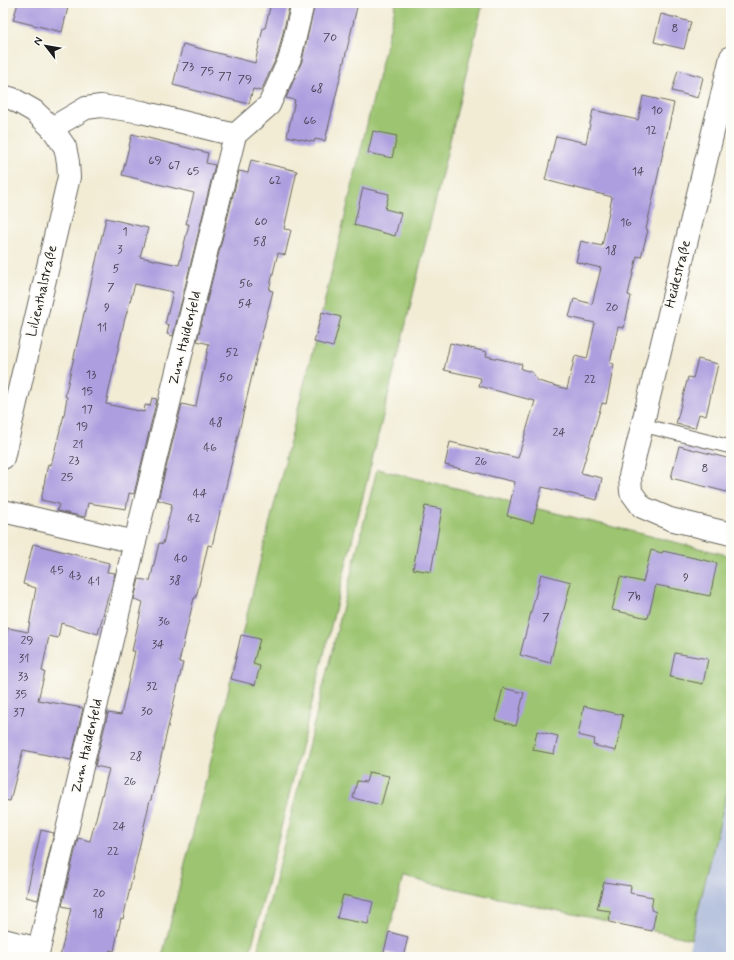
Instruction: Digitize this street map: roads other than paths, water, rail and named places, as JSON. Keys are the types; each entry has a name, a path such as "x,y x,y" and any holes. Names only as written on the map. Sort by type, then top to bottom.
{"street":[{"path":"52,128 86,108 101,106 142,112 234,135 269,105 290,58 303,3"},
{"name":"Heidestraße","path":"731,57 630,476 632,492 642,507 670,519 731,534"},
{"name":"Lilienthalstraße","path":"3,96 13,99 34,111 52,128 65,147 69,178 3,458"},
{"name":"Zum Haidenfeld","path":"3,940 39,953 135,542 234,135"},
{"path":"3,511 135,542"}],"lane":[{"path":"642,425 731,447"}]}
